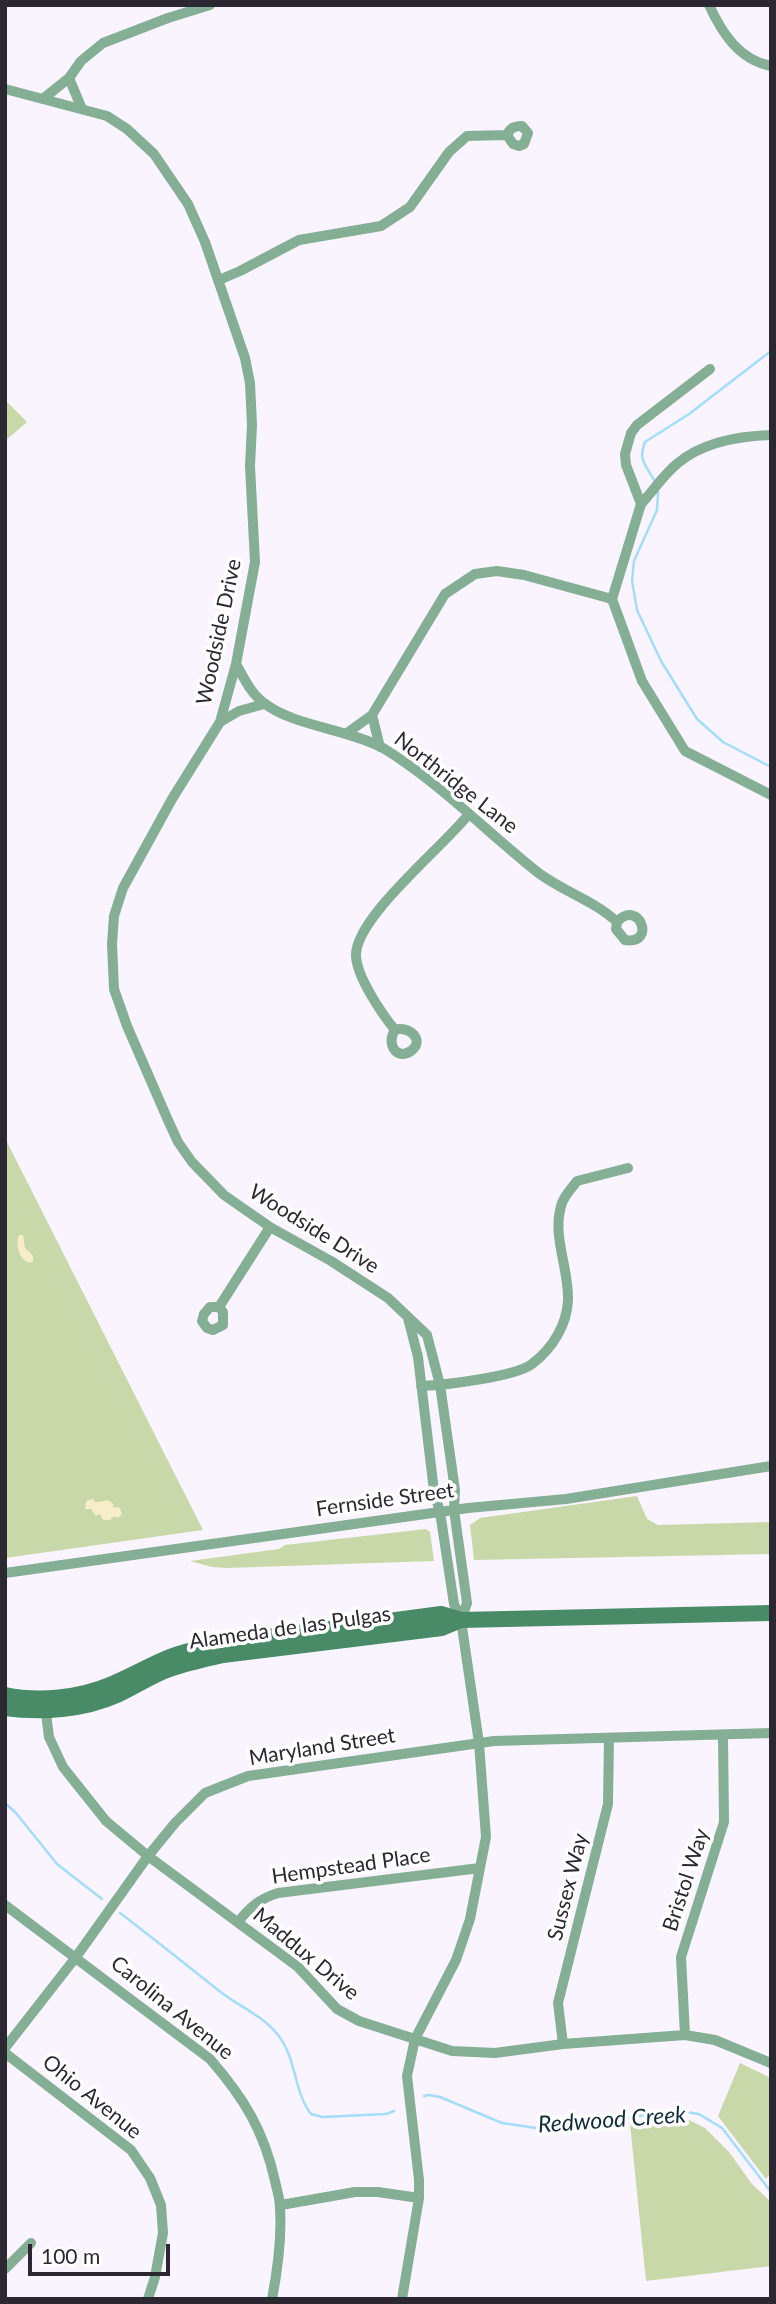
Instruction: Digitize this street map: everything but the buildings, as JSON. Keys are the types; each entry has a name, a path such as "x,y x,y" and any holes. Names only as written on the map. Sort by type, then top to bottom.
{"main road":[{"name":"Alameda de las Pulgas","path":"5,1708 44,1704 88,1692 108,1686 173,1656 223,1643 441,1614 461,1620 771,1613"},
{"name":"Alameda de las Pulgas","path":"5,1695 44,1704"}],"street":[{"path":"44,98 69,78 81,61 103,43 210,5"},
{"path":"709,5 729,41 756,63 771,66"},
{"path":"69,78 82,109"},
{"name":"Woodside Drive","path":"5,89 107,116 153,153 188,204 205,242 245,358 252,425 250,466 255,562 236,664 220,722 172,799 123,888 114,916 114,989 127,1026 178,1142 192,1163 224,1195 270,1227 388,1298 427,1335 440,1385 454,1490 454,1510 467,1603 461,1620"},
{"path":"219,280 299,240 381,226 410,207 449,152 467,137 507,135"},
{"path":"641,504 626,465 625,454 631,433 637,425 710,369"},
{"path":"771,435 724,441 699,450 678,463 641,504 611,599 642,681 685,751 771,794"},
{"path":"347,733 372,715 445,594 475,574 497,571 524,575 611,599"},
{"name":"Northridge Lane","path":"236,664 248,687 264,704 287,716 347,733 380,747 410,766 539,874 606,912 617,922"},
{"path":"220,722 240,711 264,704"},
{"path":"372,715 380,747"},
{"path":"395,1030 379,1010 363,978 356,956 361,936 373,916 468,815"},
{"path":"421,1386 507,1373 531,1366 563,1326 568,1300 559,1231 563,1200 577,1181 628,1168"},
{"path":"219,1307 270,1227"},
{"path":"402,2299 419,2197 419,2161 407,2076 415,2039 456,1960 470,1919 486,1837 479,1743 461,1620 454,1604 440,1513 434,1492 418,1357 407,1315"},
{"name":"Fernside Street","path":"5,1573 454,1510 565,1499 771,1466"},
{"name":"Maddux Drive","path":"44,1704 49,1737 63,1767 106,1821 148,1856 299,1967 337,2009 359,2021 452,2051 495,2053 563,2044 685,2035 715,2040 771,2063"},
{"name":"Maryland Street","path":"5,2048 76,1957 148,1856 175,1823 205,1793 248,1776 479,1743 771,1733"},
{"name":"Bristol Way","path":"685,2035 681,1957 724,1822 723,1735"},
{"name":"Sussex Way","path":"563,2044 558,2003 608,1804 609,1738"},
{"name":"Hempstead Place","path":"238,1922 250,1906 264,1897 278,1893 480,1868"},
{"name":"Carolina Avenue","path":"5,1905 210,2059 227,2078 254,2118 270,2160 281,2205 279,2257 272,2299"},
{"name":"Ohio Avenue","path":"5,2053 131,2150 150,2178 161,2205 163,2233 148,2299"},
{"path":"281,2205 355,2192 419,2197"},
{"path":"5,2269 31,2244"}],"green space":[{"path":"5,400 27,422 5,441"},
{"path":"5,1138 203,1530 5,1558"},
{"path":"637,1496 647,1519 658,1525 771,1522 771,1554 474,1560 470,1525 480,1518"},
{"path":"426,1529 430,1532 434,1561 226,1568 190,1561 279,1549 285,1545"},
{"path":"740,2063 771,2078 771,2172 766,2179 718,2116"},
{"path":"681,2116 705,2128 729,2152 752,2184 771,2202 771,2266 646,2281 630,2124"}],"sand":[{"path":"19,1235 23,1235 25,1248 33,1256 30,1263 23,1259 19,1252"},
{"path":"93,1499 95,1502 109,1501 114,1505 112,1507 120,1508 122,1514 110,1520 103,1520 100,1514 96,1516 91,1509 85,1509 86,1501"}],"waterway":[{"path":"654,480 642,458 645,442 689,414 771,351"},
{"path":"658,492 657,510 634,561 632,581 637,610 661,661 697,719 723,742 771,767"},
{"name":"Redwood Creek","path":"5,1803 57,1864 102,1899"},
{"name":"Redwood Creek","path":"120,1913 218,1990 272,2028 289,2054 301,2095 311,2114 323,2117 386,2114 394,2111"},
{"name":"Redwood Creek","path":"424,2096 440,2097 502,2123 536,2128 679,2111 699,2114 722,2128 771,2192"}]}
